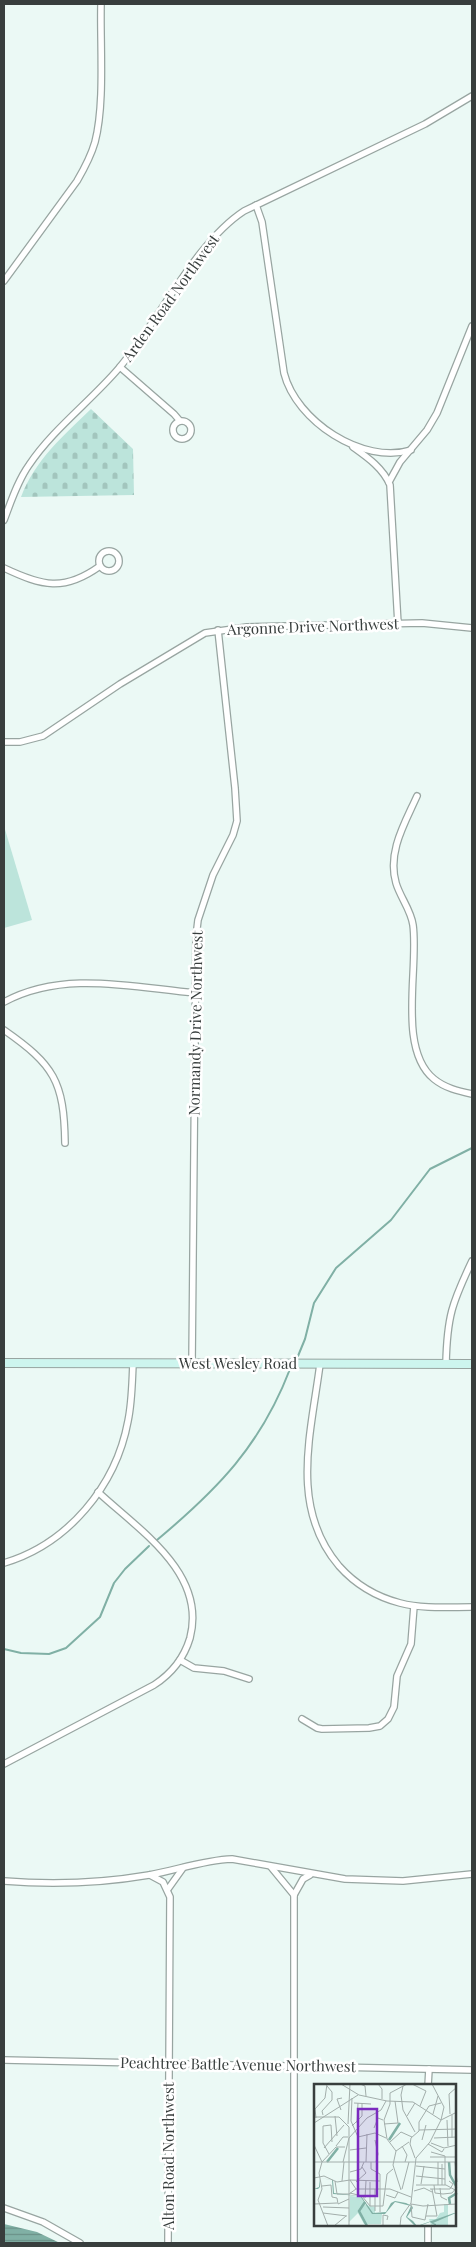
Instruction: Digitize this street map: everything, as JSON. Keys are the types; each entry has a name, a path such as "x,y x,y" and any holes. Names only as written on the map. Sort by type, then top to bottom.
{"street":[{"path":"4,281 77,181 95,144 100,112 101,4"},
{"name":"Arden Road Northwest","path":"4,520 18,484 30,464 47,442 93,397 120,367 216,235 234,218 256,205 425,124 472,96"},
{"path":"256,205 262,222 287,384 293,395 312,418 372,460 389,482 398,624"},
{"path":"389,482 437,413 472,326"},
{"path":"120,367 180,421"},
{"path":"348,444 396,453 411,450"},
{"path":"4,568 38,583 59,584 78,579 100,566"},
{"name":"Argonne Drive Northwest","path":"4,742 20,742 43,736 120,684 192,640 218,630 247,627 398,624 440,624 472,628"},
{"name":"Normandy Drive Northwest","path":"192,1364 196,937 198,920 213,875 233,835 236,821 235,788 218,630"},
{"path":"417,796 397,843 394,864 396,884 413,925 414,1047 425,1069 436,1080 453,1090 472,1094"},
{"path":"4,1002 38,987 73,983 195,993"},
{"path":"4,1030 36,1054 51,1072 63,1102 65,1143"},
{"path":"446,1364 448,1318 456,1294 472,1261"},
{"name":"West Wesley Road","path":"4,1363 472,1364"},
{"path":"4,1562 23,1556 57,1537 79,1517 113,1469 125,1436 130,1406 133,1364"},
{"path":"320,1364 307,1477 309,1507 315,1528 333,1558 356,1581 384,1598 414,1606 472,1607"},
{"path":"4,1764 154,1686 180,1660 189,1642 193,1623 192,1602 186,1583 164,1553 98,1492"},
{"path":"302,1719 322,1729 369,1728 380,1726 388,1719 394,1707 397,1676 411,1644 414,1606"},
{"path":"180,1660 194,1668 224,1672 249,1679"},
{"path":"4,1880 69,1883 149,1875 218,1860 232,1859 345,1879 403,1881 472,1874"},
{"path":"269,1866 294,1895"},
{"path":"149,1875 163,1882 168,1889 183,1868"},
{"path":"294,2243 294,1895 303,1879 311,1874"},
{"name":"Alton Road Northwest","path":"168,1889 170,1897 168,2243"},
{"name":"Peachtree Battle Avenue Northwest","path":"4,2060 472,2070"},
{"path":"428,2084 429,2069"},
{"path":"4,2208 43,2222 80,2243"},
{"path":"428,2227 428,2243"}],"green space":[{"path":"91,409 133,449 134,495 21,497 34,471 42,460 60,439"},
{"path":"4,826 32,920 4,928"}],"shaded area":[{"path":"4,2224 37,2232 60,2243 4,2243"}],"waterway":[{"path":"298,1356 305,1339 314,1303 336,1268 391,1220 430,1169 472,1148"},
{"path":"157,1540 218,1484 236,1464 266,1421 290,1369"},
{"path":"4,1649 21,1653 49,1654 66,1648 100,1617 114,1583 125,1569 149,1546"}]}
